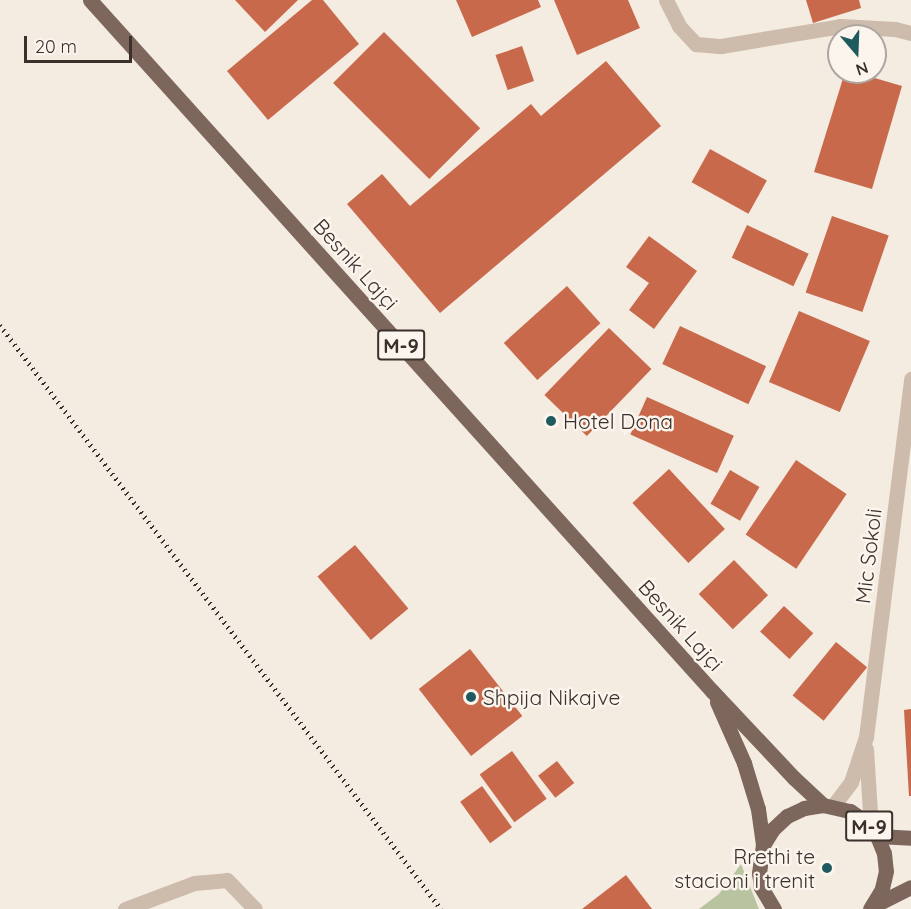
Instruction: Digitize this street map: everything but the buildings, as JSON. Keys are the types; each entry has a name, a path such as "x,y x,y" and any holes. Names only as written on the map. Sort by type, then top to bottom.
{"main road":[{"name":"Besnik Lajçi","path":"90,0 712,691 828,806"},
{"name":"Besnik Lajçi","path":"712,691 744,763 758,809 763,845"},
{"name":"M-9","path":"774,909 767,901 760,880 759,858 763,845 773,829 787,816 804,808 828,806 850,811 874,832 884,853 886,871 882,889 872,907"},
{"name":"M-9","path":"874,832 911,838"},
{"name":"M-9","path":"872,907 911,887"}],"street":[{"path":"666,0 679,26 696,44 721,46 840,26 895,29 911,33"},
{"name":"Mic Sokoli","path":"828,806 851,782 866,737 911,379"},
{"name":"Mic Sokoli","path":"866,737 874,832"},
{"path":"125,909 194,883 227,880 255,909"}],"green space":[{"path":"741,864 759,909 699,909 719,894"}],"railway":[{"path":"0,325 441,909"}],"place":[{"name":"Hotel Dona","path":"551,421"},
{"name":"Shpija Nikajve","path":"471,697"},
{"name":"Rrethi te stacioni i trenit","path":"827,868"}]}
